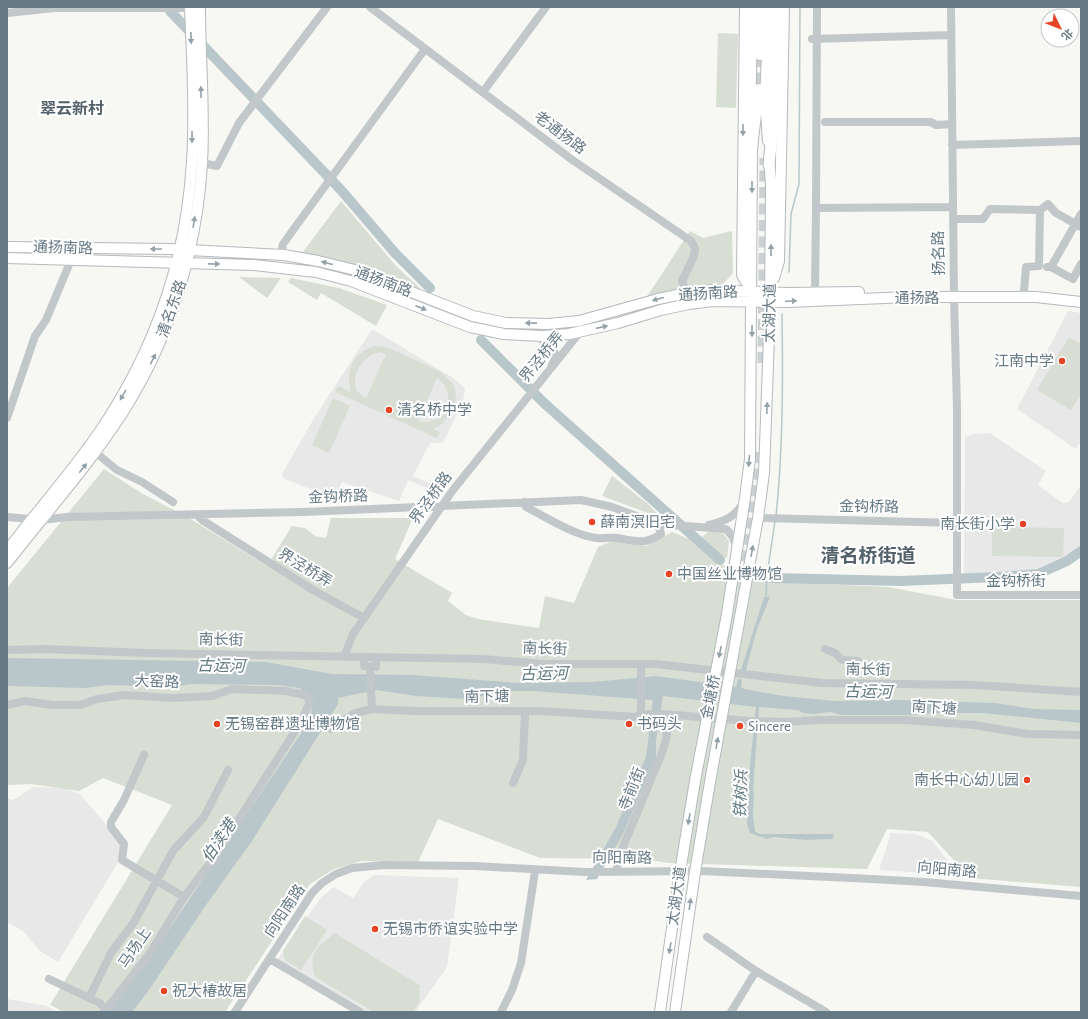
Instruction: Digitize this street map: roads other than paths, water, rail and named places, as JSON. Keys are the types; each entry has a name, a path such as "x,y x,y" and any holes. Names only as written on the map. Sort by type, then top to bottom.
{"highway":[{"path":"752,7 750,98 752,148"},
{"path":"769,165 775,102 777,7"}],"main road":[{"name":"清名东路","path":"7,551 115,408 135,372 158,323 175,264 189,194 192,160 191,20 194,7"},
{"name":"清名东路","path":"7,563 95,452 127,406 161,343 174,307 189,250 202,163 200,30 194,7"},
{"path":"745,7 742,275 752,291"},
{"name":"太湖大道","path":"727,614 750,459 752,148 759,97 761,7"},
{"name":"太湖大道","path":"675,1012 695,872 758,518 764,466 770,297 771,185 765,100 769,7"},
{"path":"770,297 779,261 784,7"},
{"path":"771,185 782,128"},
{"name":"通扬南路","path":"7,247 189,250 281,255 318,260 355,270 473,316 506,323 548,324 579,321 687,293 713,290 752,291"},
{"name":"通扬南路","path":"7,258 175,264 254,265 316,272 351,281 470,327 504,334 534,336 560,336 580,332 689,304 713,301 752,302"},
{"name":"通扬路","path":"752,291 770,297 910,297 1024,292 1081,296"},
{"name":"通扬路","path":"752,302 770,297 815,293 1036,297 1081,302"},
{"name":"金塘桥","path":"695,781 727,614"},
{"name":"太湖大道","path":"660,1012 695,781"}],"street":[{"path":"7,13 55,8 194,7"},
{"path":"202,163 217,166 239,123 327,7"},
{"name":"老通扬路","path":"370,7 571,159 691,241 695,248 694,256 682,281 687,293"},
{"path":"482,92 546,7"},
{"path":"815,293 815,38 817,7"},
{"name":"扬名路","path":"951,7 957,588"},
{"path":"815,38 951,35"},
{"path":"281,255 283,244 425,49"},
{"path":"825,122 931,122 936,125 952,124"},
{"path":"952,145 1081,141"},
{"path":"953,219 983,219 990,209 1040,210 1048,204 1056,213 1078,226"},
{"path":"816,208 953,207"},
{"path":"1039,266 1040,210"},
{"path":"1051,267 1078,226 1081,214"},
{"path":"7,418 35,336 46,320 71,260"},
{"path":"1024,292 1026,267 1051,267 1073,279 1081,264"},
{"name":"界泾桥弄","path":"526,399 580,332"},
{"path":"534,336 552,346 556,352 556,358 550,369"},
{"name":"界泾桥路","path":"364,618 440,507 526,399"},
{"path":"95,452 117,470 142,482 173,502"},
{"path":"700,527 724,521 732,516 739,510 745,498"},
{"name":"金钩桥路","path":"7,517 41,520 67,517 197,515 440,507 580,500 596,503 662,525 726,529 733,537 737,550"},
{"path":"524,502 526,507 559,524 584,535 597,538 616,538 647,542 661,534 662,525"},
{"name":"界泾桥弄","path":"197,515 202,520 313,590 364,618"},
{"name":"金钩桥路","path":"758,518 957,523"},
{"name":"金钩桥街","path":"957,588 957,595 1081,594"},
{"path":"344,658 353,634 364,618"},
{"name":"南长街","path":"7,650 45,649 344,658 368,664 376,658 483,659 544,664 656,664 822,683 975,685 1081,692"},
{"path":"825,649 835,653 842,660 858,661"},
{"path":"372,709 368,664 376,658"},
{"path":"641,664 640,673 644,712"},
{"name":"大窑路","path":"7,705 25,701 52,705 80,705 125,695 173,698 212,696 232,689 286,692 306,696"},
{"name":"马场上","path":"105,1011 150,953 184,897 214,858 301,722 310,701 306,696"},
{"name":"南下塘","path":"331,729 355,713 372,709 415,711 525,711 635,717 644,712 749,721 758,720 787,722 818,720 905,720 974,725 1028,734 1081,735"},
{"path":"513,782 523,760 525,711"},
{"name":"寺前街","path":"613,872 662,753 666,740 666,715"},
{"path":"144,755 124,800 111,822 111,827 124,844 122,860 156,882 184,897"},
{"path":"89,998 111,953 134,922 173,851 204,818 228,770"},
{"name":"向阳南路","path":"236,1012 288,928 312,893 336,874 352,868 384,864 475,866 535,871 695,872 924,882 1081,896"},
{"path":"501,1012 512,990 521,963 535,871"},
{"path":"707,937 756,971 826,1012"},
{"path":"270,959 360,1012"},
{"path":"732,1012 756,971"},
{"path":"49,979 100,1003 105,1011"}],"water":[{"path":"764,597 770,597 757,629 746,670 741,670"},
{"name":"古运河","path":"7,658 266,662 332,674 411,675 519,683 593,682 656,676 736,687 740,678 742,681 741,687 744,689 784,696 834,701 896,700 996,703 1034,709 1081,710 1081,723 983,713 842,715 830,712 814,714 803,713 798,710 759,707 753,791 753,817 755,832 760,834 834,834 833,839 806,840 774,837 767,839 750,833 747,824 750,765 756,707 663,696 656,741 656,758 623,834 597,879 586,880 616,827 646,757 653,700 532,691 515,691 464,699 416,696 376,690 338,698 338,704 252,841 206,905 149,990 132,1012 109,1012 166,934 300,735 311,714 312,702 309,695 299,688 278,685 190,684 174,687 108,685 85,688 7,686"}],"waterway":[{"path":"789,272 791,214 799,184 800,7"},
{"path":"170,11 341,190 395,253 430,288"},
{"path":"776,516 782,415 782,314"},
{"path":"481,340 544,403 720,560"},
{"path":"766,599 767,575 775,521"},
{"path":"767,575 773,578 900,581 1038,574 1067,561 1081,551"}],"tunnel":[{"path":"756,100 757,44"},
{"path":"763,363 765,158"},
{"path":"737,577 754,475 754,452"}],"place":[{"name":"江南中学","path":"1062,361"},
{"name":"清名桥中学","path":"389,410"},
{"name":"薛南溟旧宅","path":"592,522"},
{"name":"南长街小学","path":"1023,524"},
{"name":"中国丝业博物馆","path":"669,574"},
{"name":"无锡窑群遗址博物馆","path":"217,724"},
{"name":"书码头","path":"629,724"},
{"name":"Sincere","path":"740,726"},
{"name":"南长中心幼儿园","path":"1027,780"},
{"name":"无锡市侨谊实验中学","path":"375,929"},
{"name":"祝大椿故居","path":"164,991"}],"district":[{"name":"翠云新村","path":"72,109"},
{"name":"清名桥街道","path":"868,556"}],"water label":[{"name":"铁树浜","path":"741,794"},
{"name":"伯渎港","path":"219,841"}]}
